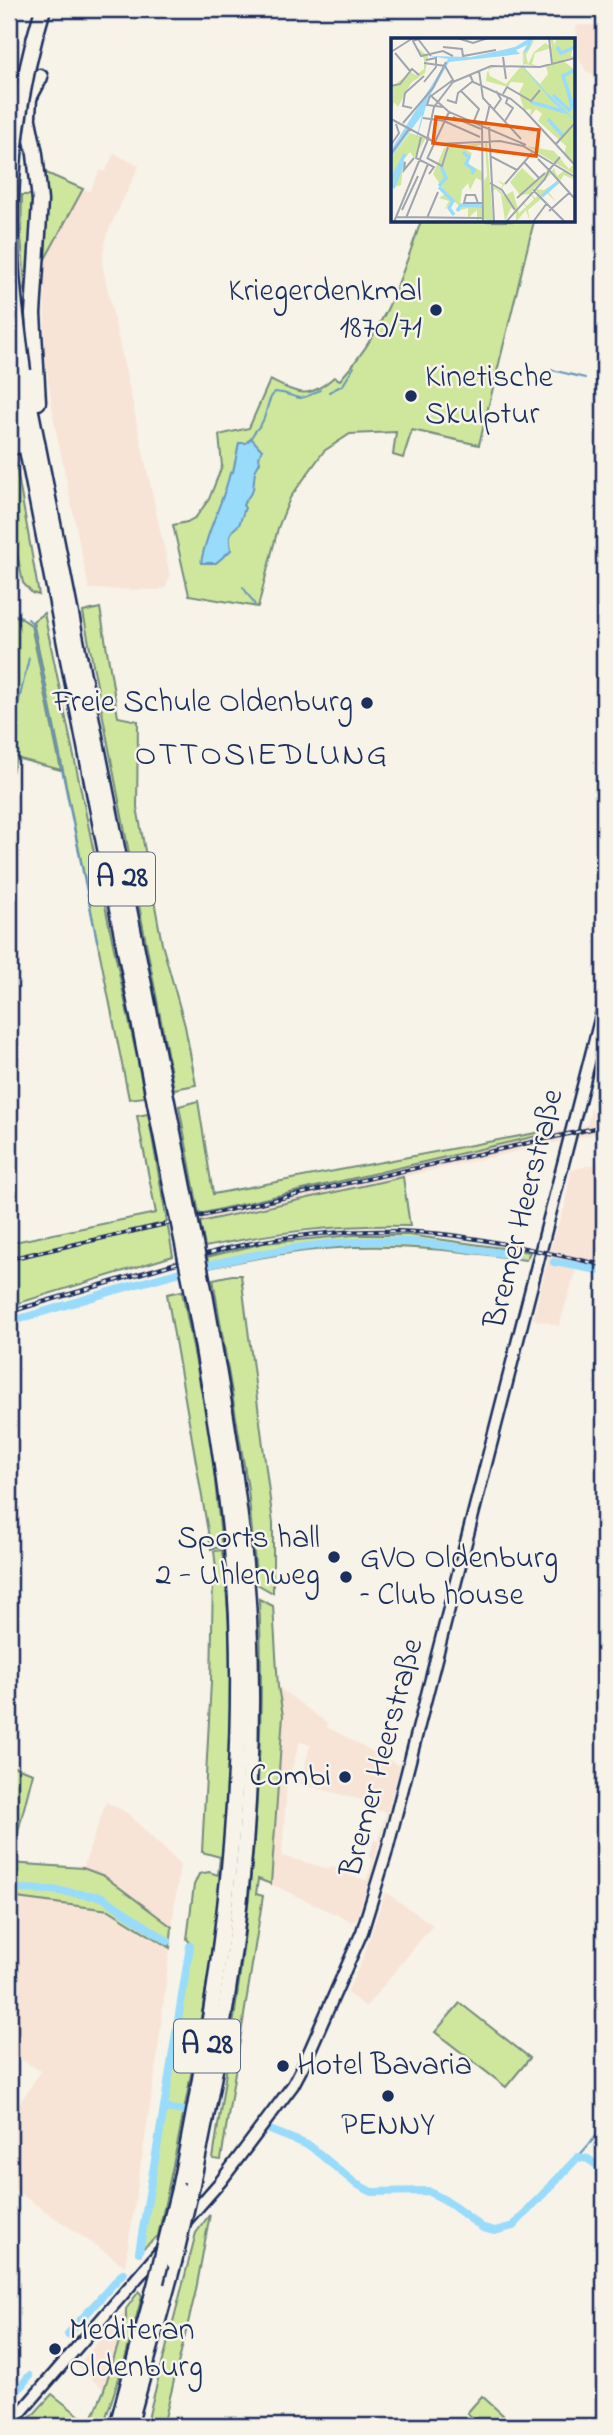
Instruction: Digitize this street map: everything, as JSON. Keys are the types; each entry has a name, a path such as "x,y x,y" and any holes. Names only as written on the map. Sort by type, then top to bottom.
{"highway":[{"path":"9,20 11,9"},
{"name":"A 28","path":"43,9 22,100 15,153 11,254 17,372 44,541 57,577"},
{"path":"12,66 28,120 40,201 33,314 34,368 45,453 43,471"},
{"path":"28,120 29,98 40,77"},
{"name":"A 28","path":"9,358 17,372 43,471 67,629 228,1431 243,1618 250,1760 238,1849 222,2032 186,2186 117,2426"},
{"path":"9,417 23,464 35,525 44,541"},
{"name":"A 28","path":"129,2426 174,2262 186,2186"},
{"path":"139,2426 142,2384"}],"main road":[{"path":"12,66 21,9"},
{"path":"12,66 30,9"}],"street":[{"name":"Bremer Heerstraße","path":"9,2426 221,2181 283,2099 315,2043 353,1953 386,1854 604,1004"}],"shaded area":[{"path":"578,25 604,25 604,79 586,71 579,58"},
{"path":"114,153 139,166 106,236 102,263 170,575 166,587 159,590 89,589 55,426 45,359 44,261 83,189 90,191 100,170 105,172"},
{"path":"604,1059 604,1132 200,1222 199,1214 587,1125"},
{"path":"604,1162 604,1202 598,1226 604,1228 604,1274 577,1268 559,1326 533,1319 554,1235 564,1210 571,1170"},
{"path":"278,1687 327,1723 327,1727 400,1766 369,1881 357,1919 352,1922 271,1884 283,1715","holes":["300,1742 310,1745 300,1784 366,1801 365,1804 371,1806 371,1809 386,1812 378,1841 374,1840 369,1857 373,1859 367,1880 350,1876 351,1872 331,1866 330,1869 282,1856 287,1784"]},
{"path":"106,1802 126,1812 180,1864 172,1927 104,1876 83,1868"},
{"path":"385,1892 433,1925 366,2007 347,1993 364,1955"},
{"path":"9,1897 109,1910 170,1948 156,2068 125,2266 9,2186 9,2119 41,2071 9,2053 12,1981 9,1980"},
{"path":"126,2309 126,2319 104,2390 77,2366"}],"green space":[{"path":"44,172 83,189 44,261"},
{"path":"22,195 35,195 28,324 21,236"},
{"path":"421,222 534,222 479,445 412,430 403,458 393,455 396,432 350,434 324,451 290,498 278,528 258,607 189,595 173,525 196,517 209,499 222,466 219,435 249,428 270,380 289,389 310,392 334,377 340,380 368,343 398,285"},
{"path":"9,435 39,595 32,593 23,583 9,514"},
{"path":"100,608 118,717 138,721 137,807 162,944 185,1026 196,1085 174,1089 83,612"},
{"path":"9,613 31,625 61,770 16,758 9,783"},
{"path":"44,613 145,1097 129,1099 33,621"},
{"path":"198,1101 213,1194 541,1132 541,1135 199,1214 179,1106"},
{"path":"148,1114 173,1256 9,1306 9,1243 156,1213 137,1116"},
{"path":"403,1177 410,1226 307,1230 205,1247 200,1222"},
{"path":"354,1235 409,1235 530,1252 526,1260 419,1248 354,1247 281,1254 209,1268 207,1257 264,1243"},
{"path":"241,1275 273,1523 273,1593 257,1584 248,1489 213,1279"},
{"path":"182,1291 210,1435 222,1547 211,1549 167,1294"},
{"path":"222,1550 230,1636 231,1723 219,1896 192,2067 158,2236 141,2250 192,1945 187,1939 194,1885 199,1874 209,1872 218,1875 220,1857 202,1852 211,1682 213,1579 217,1576 214,1551"},
{"path":"259,1599 273,1606 278,1687 283,1715 271,1884 258,1879 256,1894 263,1896 221,2160 213,2159 242,1961 257,1806 261,1702"},
{"path":"9,1765 33,1773 10,1863 83,1868 104,1876 172,1927 170,1948 109,1910 9,1897"},
{"path":"460,2003 530,2058 506,2087 435,2032"},
{"path":"210,2214 196,2290 163,2426 146,2426 196,2233"},
{"path":"139,2291 142,2296 103,2426 23,2426 52,2394 90,2424 104,2390 126,2319 126,2309"},
{"path":"482,2396 503,2415 493,2426 483,2426 467,2413"}],"water":[{"path":"251,438 262,450 260,462 255,471 253,490 243,505 245,508 239,525 230,536 231,550 216,563 201,563 230,473 233,472 239,443 246,443"}],"waterway":[{"path":"329,392 343,385 354,367"},
{"path":"552,370 585,378"},
{"path":"251,438 260,426 275,392 300,398 320,390"},
{"path":"243,587 255,605"},
{"path":"9,608 13,614 22,617"},
{"path":"28,619 32,623 97,941"},
{"path":"9,726 13,726 29,658"},
{"path":"13,734 13,755"},
{"path":"9,1322 189,1270 280,1250 373,1241 410,1242 517,1255"},
{"path":"554,1262 604,1271"},
{"path":"17,1889 52,1890 102,1897 168,1941"},
{"path":"184,2111 164,2108 190,1946"},
{"path":"139,2252 164,2108"},
{"path":"578,2157 604,2127"},
{"path":"270,2130 310,2146 356,2184 372,2192 428,2191 483,2228 495,2231 513,2226 578,2157 588,2159 604,2170"},
{"path":"68,2334 123,2273"},
{"path":"9,2401 29,2376"}],"railway":[{"path":"9,1259 604,1126"},
{"path":"9,1312 224,1249 282,1238 340,1232 399,1231 458,1236 604,1265"}],"place":[{"name":"Kriegerdenkmal 1870/71","path":"436,310"},
{"name":"Kinetische Skulptur","path":"411,396"},
{"name":"Freie Schule Oldenburg","path":"367,703"},
{"name":"Sports hall 2 - Uhlenweg","path":"334,1557"},
{"name":"GVO Oldenburg – Club house","path":"346,1577"},
{"name":"Combi","path":"345,1777"},
{"name":"Hotel Bavaria","path":"283,2066"},
{"name":"PENNY","path":"388,2096"},
{"name":"Mediteran Oldenburg","path":"55,2349"}],"district":[{"name":"OTTOSIEDLUNG","path":"262,756"}]}
